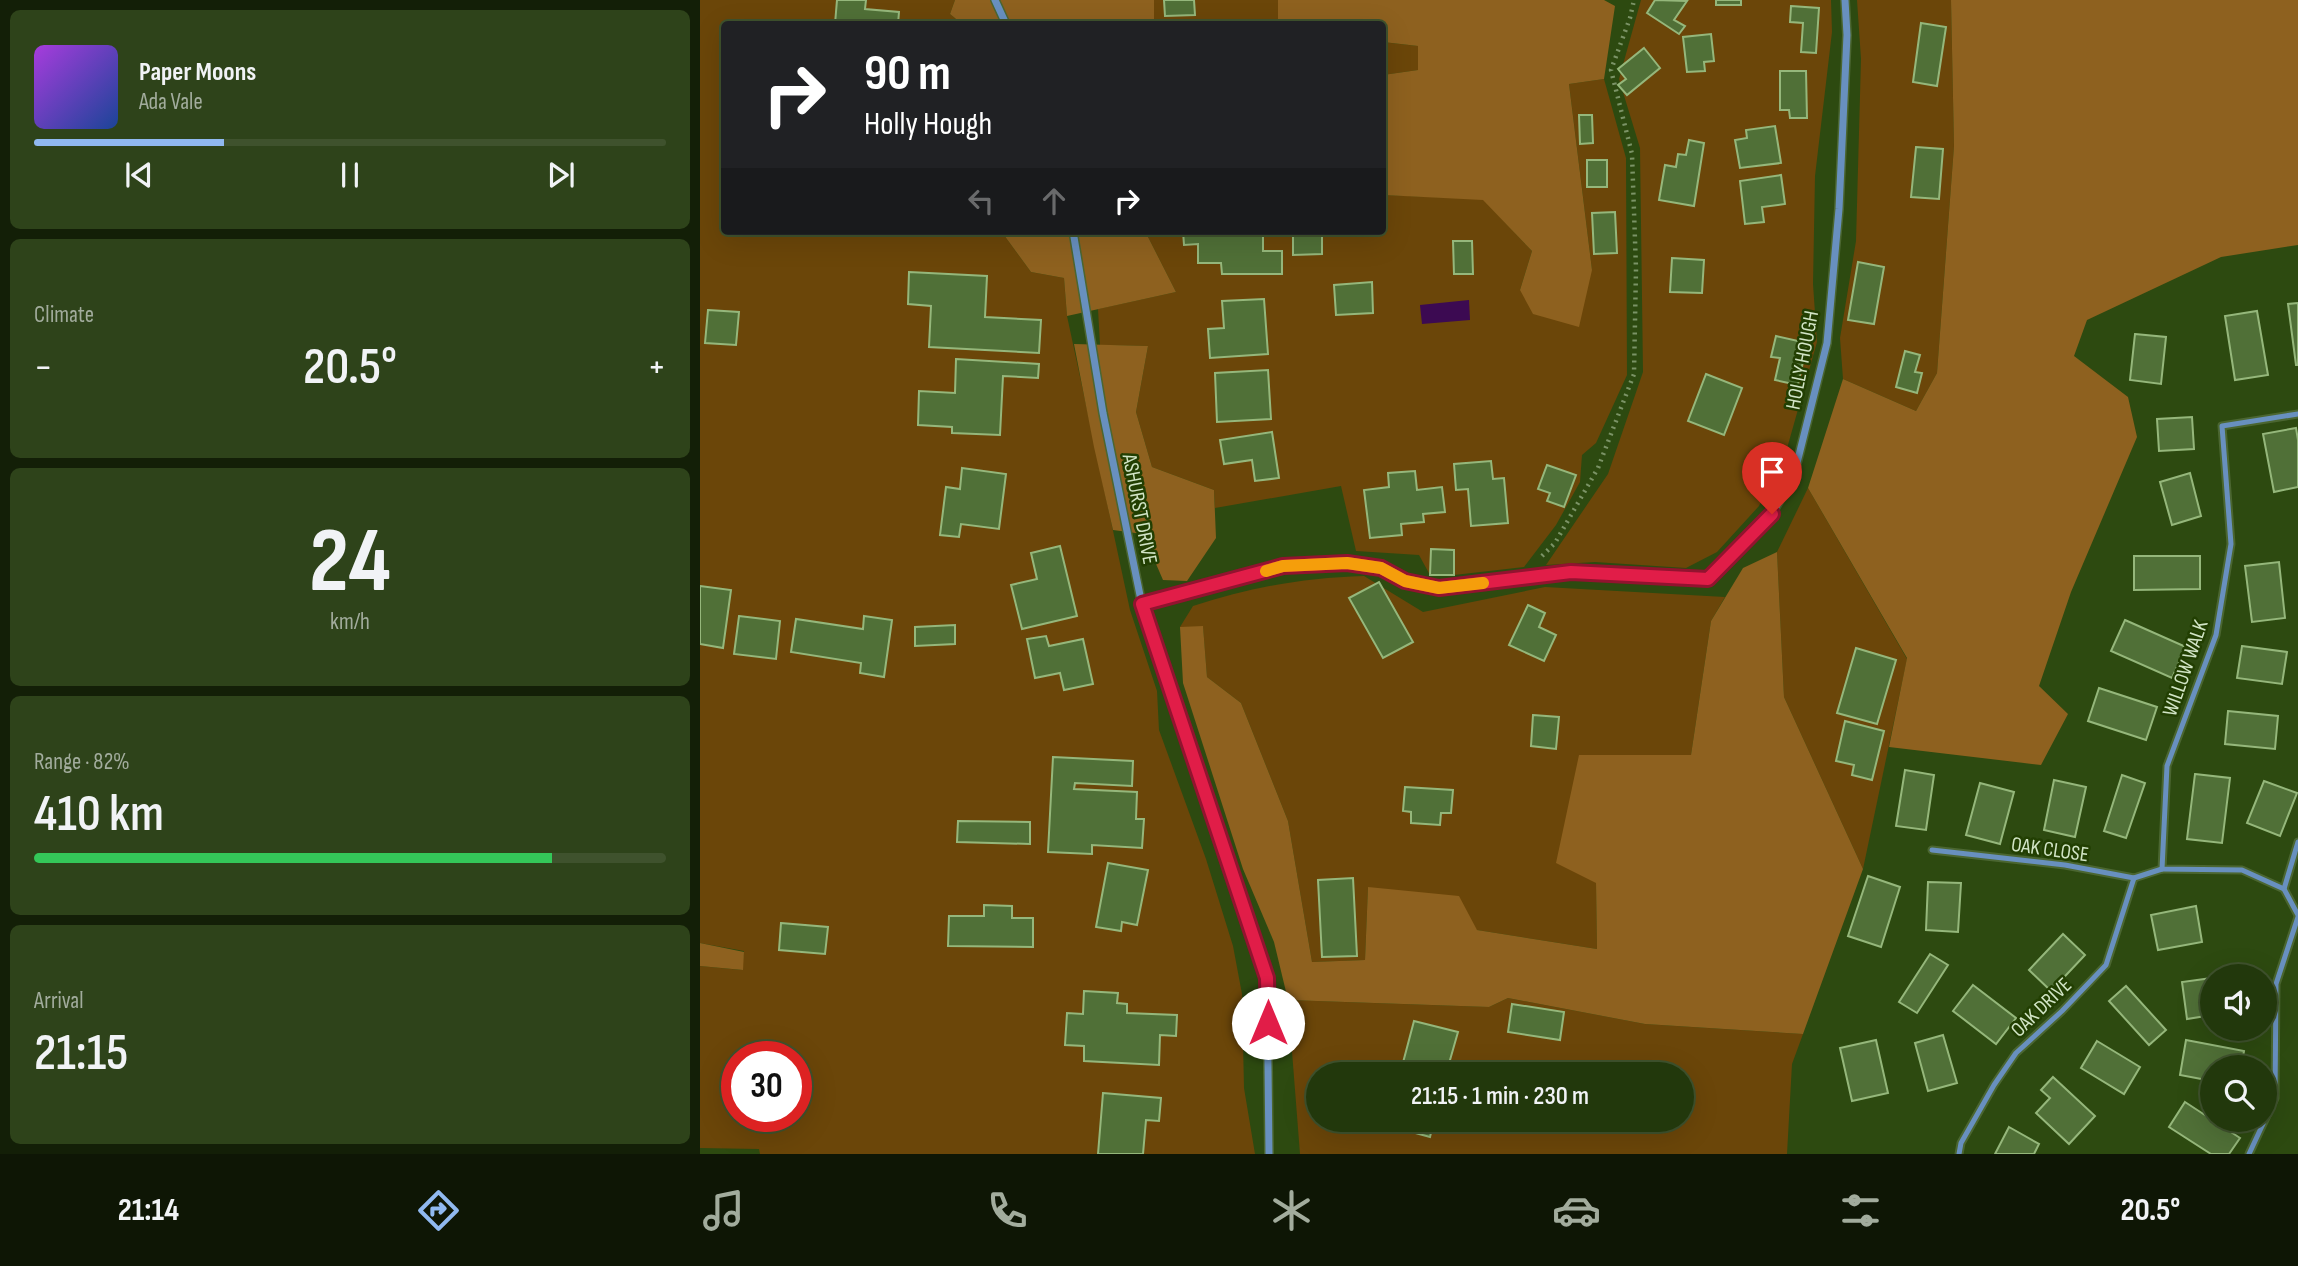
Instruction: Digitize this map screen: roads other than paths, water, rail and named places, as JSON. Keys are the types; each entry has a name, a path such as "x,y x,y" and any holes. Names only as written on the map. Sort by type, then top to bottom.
{"street":[{"path":"995,0 1005,21"},
{"name":"HOLLY HOUGH","path":"1142,604 1283,566 1347,563 1381,568 1405,581 1439,588 1571,572 1708,579 1772,514 1794,475 1827,343 1839,209 1847,35 1845,0"},
{"name":"ASHURST DRIVE","path":"1074,235 1103,413 1142,604 1267,978 1269,1154"}],"lane":[{"name":"WILLOW WALK","path":"2162,869 2167,766 2216,635 2231,544 2222,426 2298,414"},
{"path":"2284,889 2298,842"},
{"name":"OAK CLOSE","path":"1933,850 2065,865 2134,878 2162,869"},
{"path":"2162,869 2242,870 2284,889 2298,916 2276,984 2275,1098 2249,1154"},
{"name":"OAK DRIVE","path":"1959,1154 1961,1143 2016,1053 2062,1011 2106,965 2134,878"}]}
